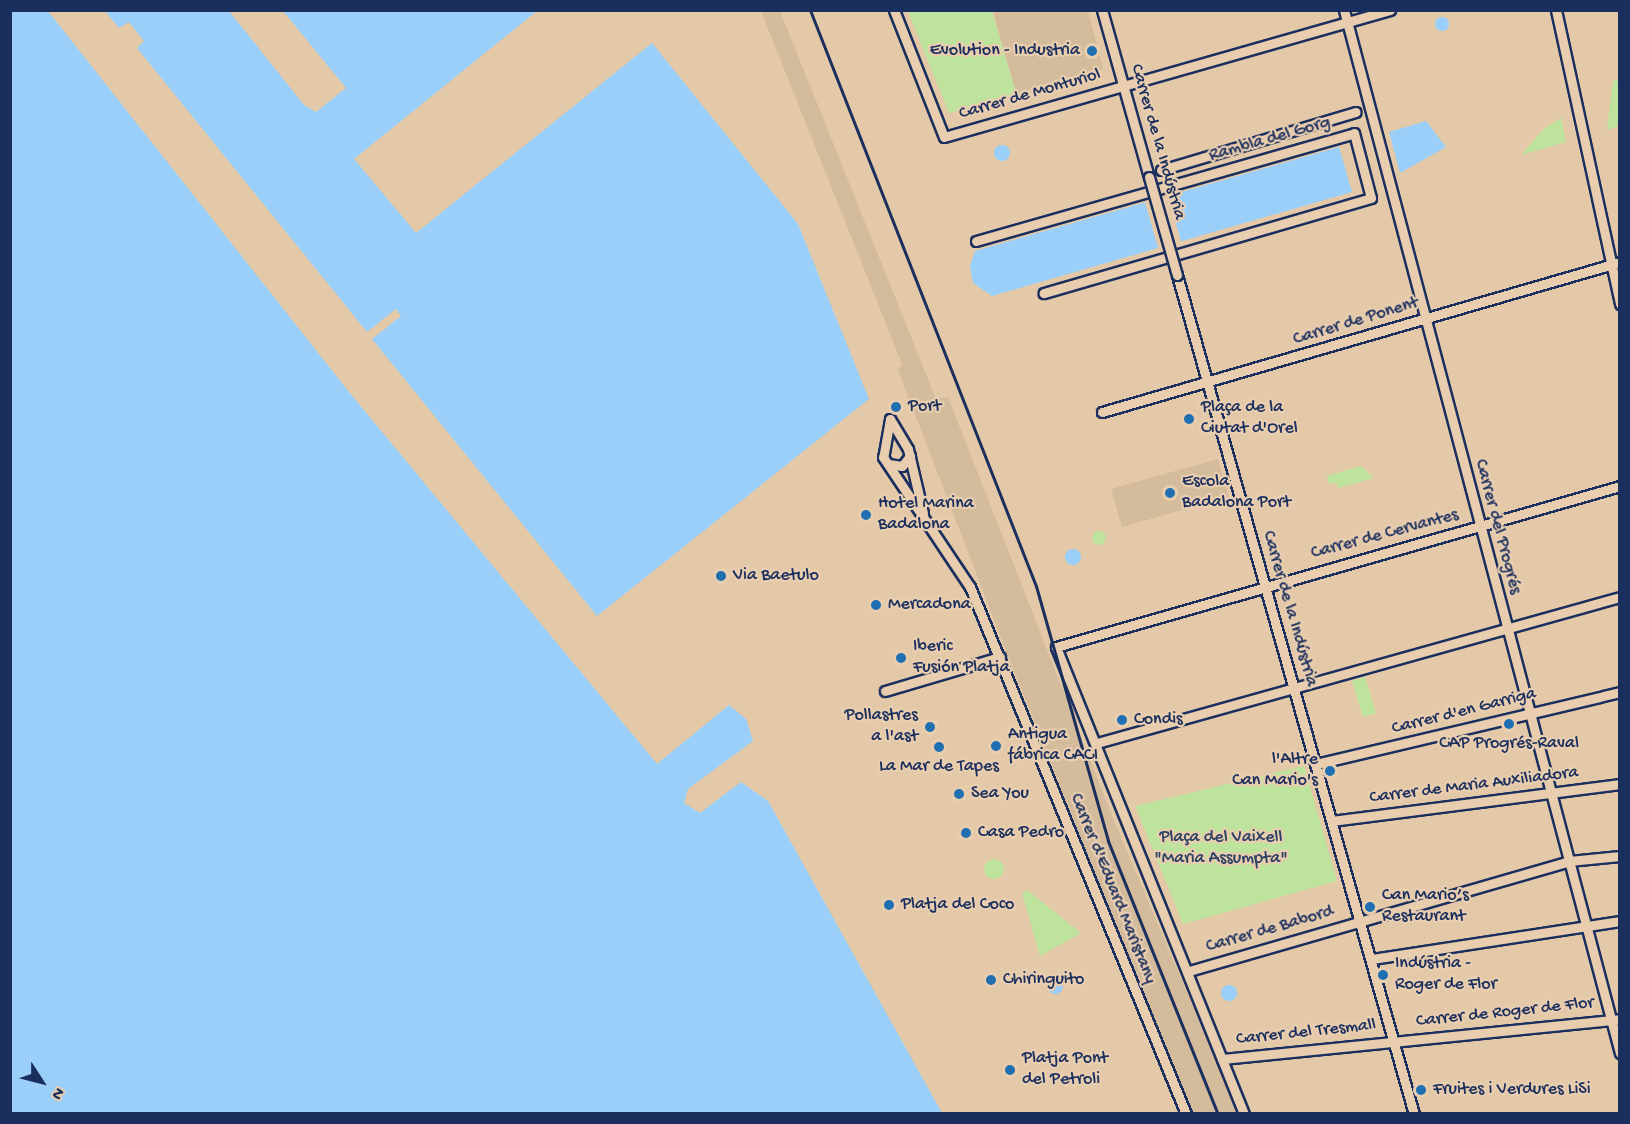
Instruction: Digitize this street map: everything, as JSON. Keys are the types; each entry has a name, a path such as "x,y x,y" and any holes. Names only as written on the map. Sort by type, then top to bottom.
{"street":[{"name":"Carrer de Monturiol","path":"894,10 944,137 1348,24 1390,10"},
{"name":"Carrer de la Indústria","path":"1102,10 1414,1113"},
{"name":"Carrer del Progrés","path":"1344,10 1585,924 1615,1019 1620,1053"},
{"path":"1556,10 1615,263 1620,304"},
{"path":"1161,170 1356,111"},
{"name":"Rambla del Gorg","path":"976,242 1354,133 1371,198 1043,293"},
{"name":"Carrer de Ponent","path":"1102,412 1208,385 1615,263"},
{"path":"890,419 900,440 883,449 890,419"},
{"name":"Carrer d'Eduard Maristany","path":"900,440 910,456 924,518"},
{"name":"Carrer d'Eduard Maristany","path":"883,449 888,464 970,587 1185,1113"},
{"path":"888,464 902,466 910,456"},
{"name":"Carrer de Cervantes","path":"1097,743 1056,647 1266,585 1620,486"},
{"path":"1244,1113 1097,743 1620,597"},
{"path":"885,691 1000,657"},
{"name":"Carrer d'en Garriga","path":"1316,764 1620,692"},
{"name":"Carrer de Maria Auxiliadora","path":"1332,821 1620,784"},
{"name":"Carrer de Babord","path":"1189,971 1569,861 1620,856"},
{"path":"1372,959 1585,924 1620,921"},
{"name":"Carrer de Roger de Flor","path":"1394,1041 1615,1019"},
{"name":"Carrer del Tresmall","path":"1222,1059 1394,1041"}],"shaded area":[{"path":"761,11 780,11 936,399 948,397 1115,823 1238,1113 1191,1113 1008,656 898,370 902,364"},
{"path":"993,11 1088,11 1103,69 1016,93"},
{"name":"Escola Badalona Port","path":"1218,459 1229,497 1122,527 1111,489"}],"green space":[{"path":"908,11 992,11 1016,93 949,113"},
{"path":"1613,80 1619,81 1619,126 1607,130"},
{"path":"1561,118 1566,142 1521,155 1544,129"},
{"path":"1361,466 1374,478 1338,488 1336,482 1329,484 1327,476"},
{"path":"1099,531 1104,533 1106,538 1104,543 1099,545 1094,543 1092,538 1094,533"},
{"path":"1365,677 1376,713 1363,717 1352,681"},
{"name":"Plaça del Vaixell \"Maria Assumpta\"","path":"1304,766 1337,881 1183,924 1135,806"},
{"path":"994,859 1001,862 1004,869 1001,876 994,879 987,876 984,869 987,862"},
{"path":"1027,890 1081,933 1040,956 1022,893"}],"water":[{"path":"10,11 48,11 349,392 657,764 729,705 746,719 753,741 688,789 684,803 700,813 741,782 768,801 942,1113 11,1113"},
{"path":"105,11 229,11 304,105 316,112 346,88 283,11 537,11 354,159 416,233 652,43 798,224 869,399 597,616 372,339 401,316 396,309 367,332 137,48 144,41 129,22 119,28"},
{"path":"1439,17 1445,17 1449,24 1445,31 1439,31 1435,27 1435,21"},
{"path":"1426,121 1446,147 1400,173 1389,132"},
{"path":"1002,145 1010,153 1002,161 994,153"},
{"path":"1339,147 1352,192 992,296 973,283 970,266 975,251"},
{"path":"1073,549 1079,551 1081,557 1079,563 1073,565 1067,563 1065,557 1067,551"},
{"path":"1055,978 1061,980 1063,986 1061,992 1055,994 1049,992 1047,986 1049,980"},
{"path":"1229,985 1237,993 1229,1001 1221,993"}],"pier":[{"path":"1167,193 1182,244 1159,251 1144,199"}],"railway":[{"path":"810,10 1036,586 1108,841 1218,1114"}],"place":[{"name":"Evolution - Industria","path":"1092,51"},
{"name":"Port","path":"896,407"},
{"name":"Plaça de la Ciutat d'Orel","path":"1189,419"},
{"name":"Escola Badalona Port","path":"1170,493"},
{"name":"Hotel Marina Badalona","path":"866,515"},
{"name":"Via Baetulo","path":"721,576"},
{"name":"Mercadona","path":"876,605"},
{"name":"Iberic Fusión Platja","path":"901,658"},
{"name":"Condis","path":"1122,720"},
{"name":"CAP Progrés-Raval","path":"1509,724"},
{"name":"Pollastres a l'ast","path":"930,727"},
{"name":"Antigua fábrica CACI","path":"996,746"},
{"name":"La Mar de Tapes","path":"939,747"},
{"name":"l'Altre Can Mario's","path":"1330,771"},
{"name":"Sea You","path":"959,794"},
{"name":"Casa Pedro","path":"966,833"},
{"name":"Platja del Coco","path":"889,905"},
{"name":"Can Mario’s Restaurant","path":"1370,907"},
{"name":"Indústria - Roger de Flor","path":"1383,975"},
{"name":"Chiringuito","path":"991,980"},
{"name":"Platja Pont del Petroli","path":"1010,1070"},
{"name":"Fruites i Verdures LiSi","path":"1421,1090"}]}
